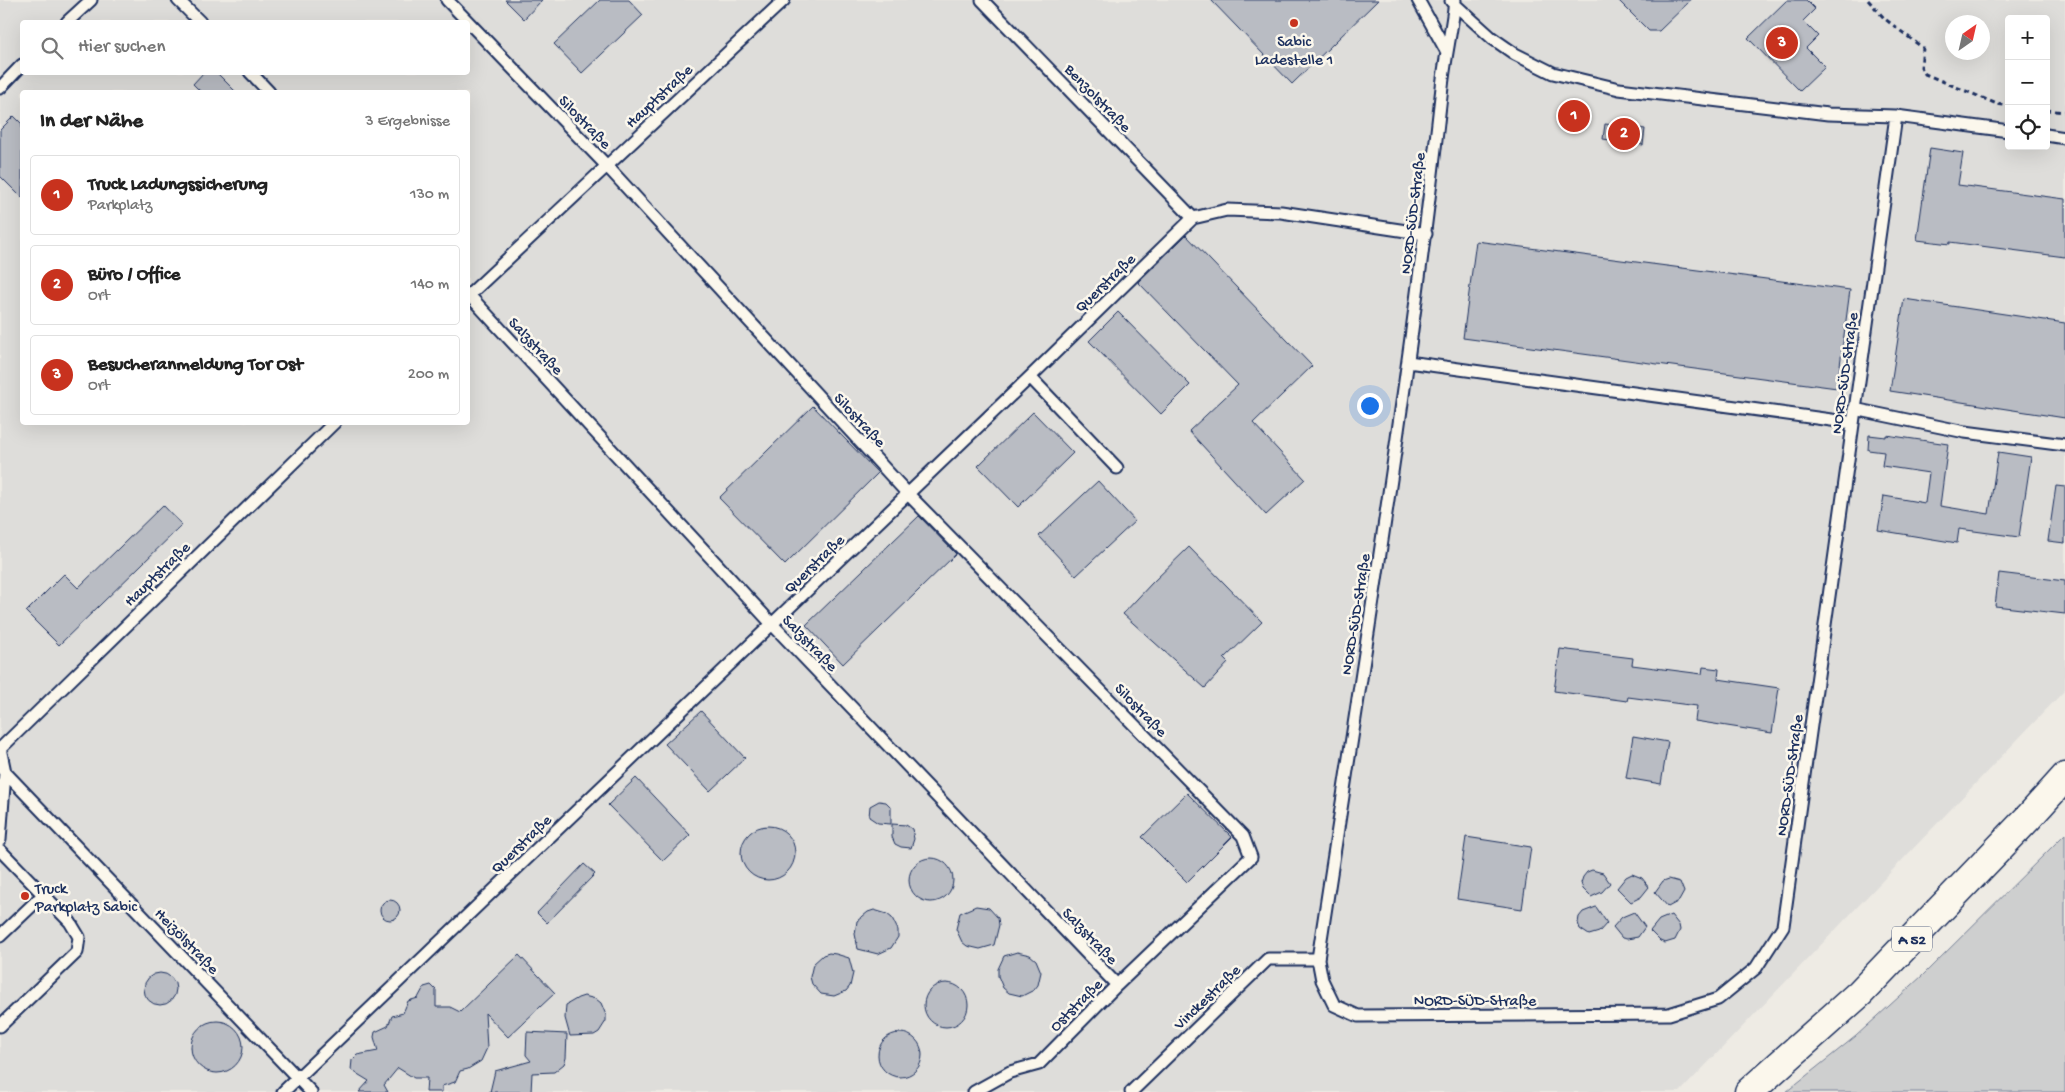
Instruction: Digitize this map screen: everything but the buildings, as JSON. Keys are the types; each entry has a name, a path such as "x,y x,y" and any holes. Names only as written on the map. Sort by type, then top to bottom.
{"highway":[{"name":"A 52","path":"1749,1092 1860,993 2065,777"}],"lane":[{"path":"69,20 91,0"},
{"path":"178,0 198,20"},
{"name":"Silostraße","path":"447,0 466,20"},
{"name":"Hauptstraße","path":"470,293 784,0"},
{"name":"Benzolstraße","path":"982,0 1192,218"},
{"path":"1418,0 1447,52"},
{"path":"1453,2 1492,38 1515,54 1553,73 1619,89 1828,114 1896,116 2005,130"},
{"name":"NORD-SÜD-Straße","path":"1453,2 1426,234 1408,362 1318,959 1322,980 1334,1005 1358,1016 1669,1014 1718,1000 1756,968 1783,926 1896,116"},
{"name":"Silostraße","path":"470,24 606,165 908,494 1243,836 1251,857"},
{"path":"0,88 20,67"},
{"path":"253,75 267,90"},
{"path":"2050,136 2065,138"},
{"path":"1192,218 1226,210 1281,212 1426,234"},
{"name":"Querstraße","path":"283,1092 1030,377 1192,218"},
{"name":"Salzstraße","path":"470,297 772,624 1117,985"},
{"path":"1408,362 1853,423"},
{"path":"1030,377 1117,468"},
{"path":"1854,410 1965,432 2065,445"},
{"name":"Hauptstraße","path":"0,748 332,425"},
{"path":"0,748 2,770 0,840"},
{"name":"Heizölstraße","path":"2,770 311,1092"},
{"path":"0,850 70,922 79,937 76,952 0,1026"},
{"name":"Oststraße","path":"974,1092 1010,1072 1039,1064 1117,985 1251,857"},
{"path":"0,936 43,895"},
{"name":"Vinckestraße","path":"1131,1092 1268,959 1318,959"}],"path":[{"path":"1868,0 1885,19 1923,48 1921,67 1925,74 1997,104 2005,105"},
{"path":"2050,110 2065,112"}],"shaded area":[{"path":"0,0 2065,0 2065,690 1680,1092 0,1092"},
{"path":"2065,834 2065,1092 1786,1092 1856,1036 1922,976"}],"place":[{"name":"Sabic Ladestelle 1","path":"1294,23"},
{"name":"Besucheranmeldung Tor Ost","path":"1782,43"},
{"name":"Truck Ladungssicherung","path":"1574,116"},
{"name":"Büro / Office","path":"1624,134"},
{"name":"Truck Parkplatz Sabic","path":"25,896"}]}
